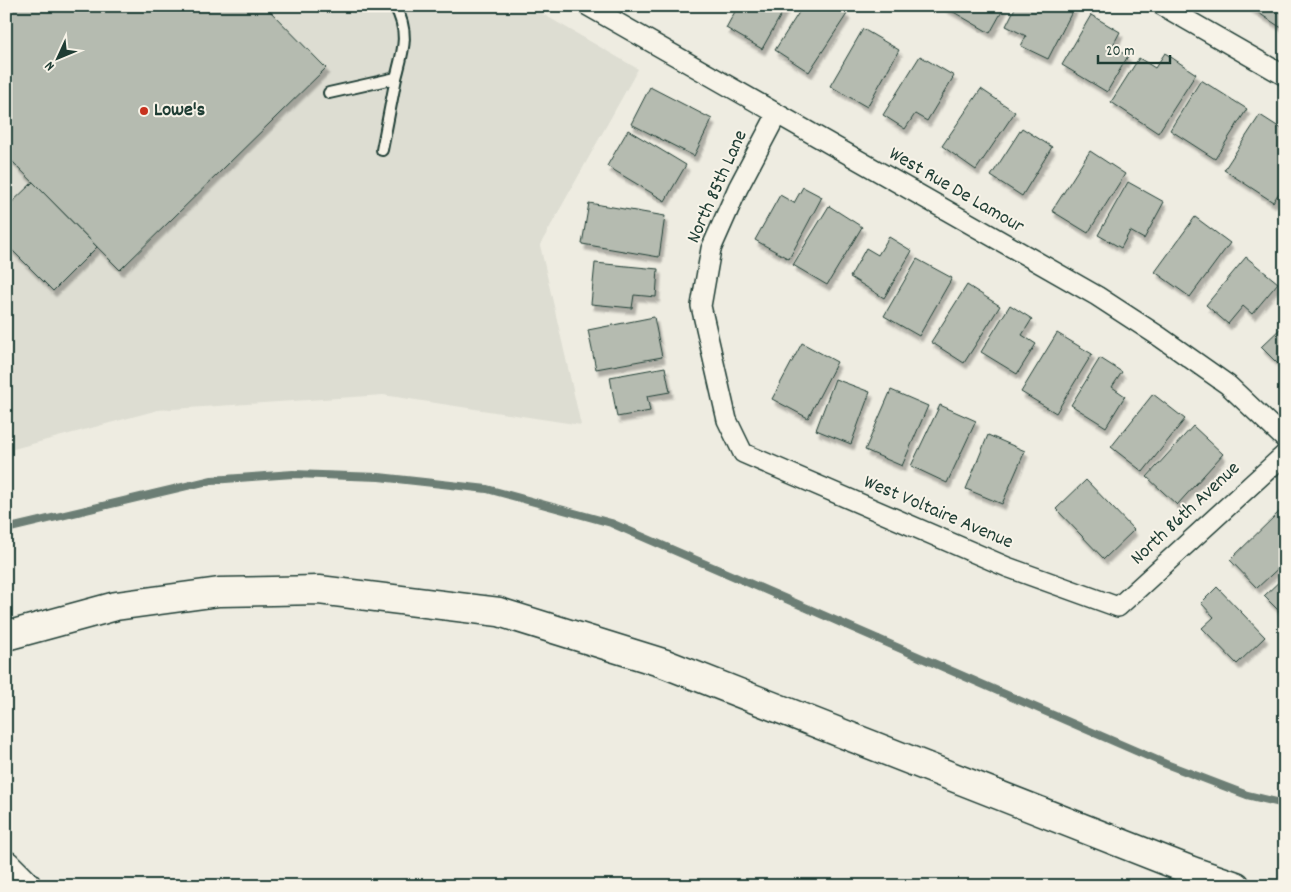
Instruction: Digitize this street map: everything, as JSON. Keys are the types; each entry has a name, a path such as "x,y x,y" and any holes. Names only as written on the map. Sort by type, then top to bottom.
{"main road":[{"path":"6,636 116,606 219,592 319,590 499,612 663,663 1183,867 1236,886"},
{"path":"6,865 27,886"}],"street":[{"name":"West Rue De Lamour","path":"588,6 1097,296 1228,385 1285,439"},
{"path":"1163,6 1285,76"},
{"name":"North 85th Lane","path":"742,453 727,420 701,306 711,249 738,188 777,114"},
{"name":"West Voltaire Avenue","path":"742,453 1006,567 1118,608"},
{"name":"North 86th Avenue","path":"1118,608 1285,454"}],"lane":[{"path":"382,150 396,78 405,45 402,19 395,6"},
{"path":"329,93 396,78"}],"shaded area":[{"path":"6,6 529,6 638,69 540,245 581,425 383,395 158,410 6,451"}],"building":[{"name":"Lowe's","path":"6,6 265,6 326,68 120,270 6,155"},
{"path":"738,6 786,6 762,49 726,28"},
{"path":"803,6 834,6 847,14 809,72 775,50"},
{"path":"943,6 1005,6 990,33"},
{"path":"1016,6 1075,6 1048,59 1021,46 1026,36 1006,26"},
{"path":"1248,6 1285,6 1285,20 1280,27"},
{"path":"1091,15 1120,32 1112,47 1128,56 1107,92 1062,65"},
{"path":"863,29 899,50 867,107 830,86"},
{"path":"1165,53 1196,74 1158,133 1111,102 1139,58 1155,68"},
{"path":"920,56 954,76 927,121 915,114 905,129 883,115"},
{"path":"1201,80 1247,109 1215,159 1170,130"},
{"path":"650,87 712,119 694,156 631,124"},
{"path":"981,89 1015,112 976,170 942,146"},
{"path":"1260,115 1285,131 1285,184 1273,202 1224,170"},
{"path":"1022,128 1052,147 1022,196 991,176"},
{"path":"628,130 686,165 665,201 607,166"},
{"path":"1090,151 1125,174 1088,233 1052,211"},
{"path":"33,182 97,247 53,291 6,244 6,208"},
{"path":"1128,182 1164,202 1144,239 1130,231 1121,248 1098,235"},
{"path":"803,187 822,197 789,259 755,240 780,195 794,203"},
{"path":"1285,200 1285,212 1279,207"},
{"path":"589,203 665,216 659,257 582,244"},
{"path":"829,206 862,227 827,285 793,265"},
{"path":"1195,217 1230,243 1190,297 1155,272"},
{"path":"889,237 912,251 884,298 850,277 866,248 878,255"},
{"path":"1246,257 1278,283 1252,314 1243,306 1228,324 1206,305"},
{"path":"917,259 952,278 919,336 884,316"},
{"path":"595,263 658,269 656,297 634,295 632,308 591,304"},
{"path":"967,285 1000,306 964,363 931,342"},
{"path":"1010,305 1032,319 1022,335 1036,344 1017,374 981,352"},
{"path":"654,317 662,357 596,369 588,330"},
{"path":"1285,324 1285,371 1261,347"},
{"path":"1057,333 1092,354 1056,413 1021,392"},
{"path":"802,343 837,362 808,418 772,399"},
{"path":"1100,358 1122,372 1112,387 1125,396 1106,427 1071,405"},
{"path":"665,367 670,392 647,396 650,411 617,417 610,377"},
{"path":"835,379 870,392 851,444 816,430"},
{"path":"891,390 928,406 902,466 865,450"},
{"path":"1153,394 1185,419 1143,472 1111,447"},
{"path":"940,405 976,421 947,483 911,466"},
{"path":"1193,426 1223,454 1177,505 1147,477"},
{"path":"988,435 1025,451 1002,504 966,489"},
{"path":"1086,480 1134,530 1104,559 1056,509"},
{"path":"1280,511 1285,516 1285,562 1257,588 1230,560"},
{"path":"1285,576 1285,617 1264,596"},
{"path":"1217,587 1265,637 1237,664 1202,628 1214,617 1201,603"}],"waterway":[{"path":"6,529 212,480 293,474 379,477 487,489 611,523 1166,764 1247,795 1285,804"}],"place":[{"name":"Lowe's","path":"144,111"}]}
